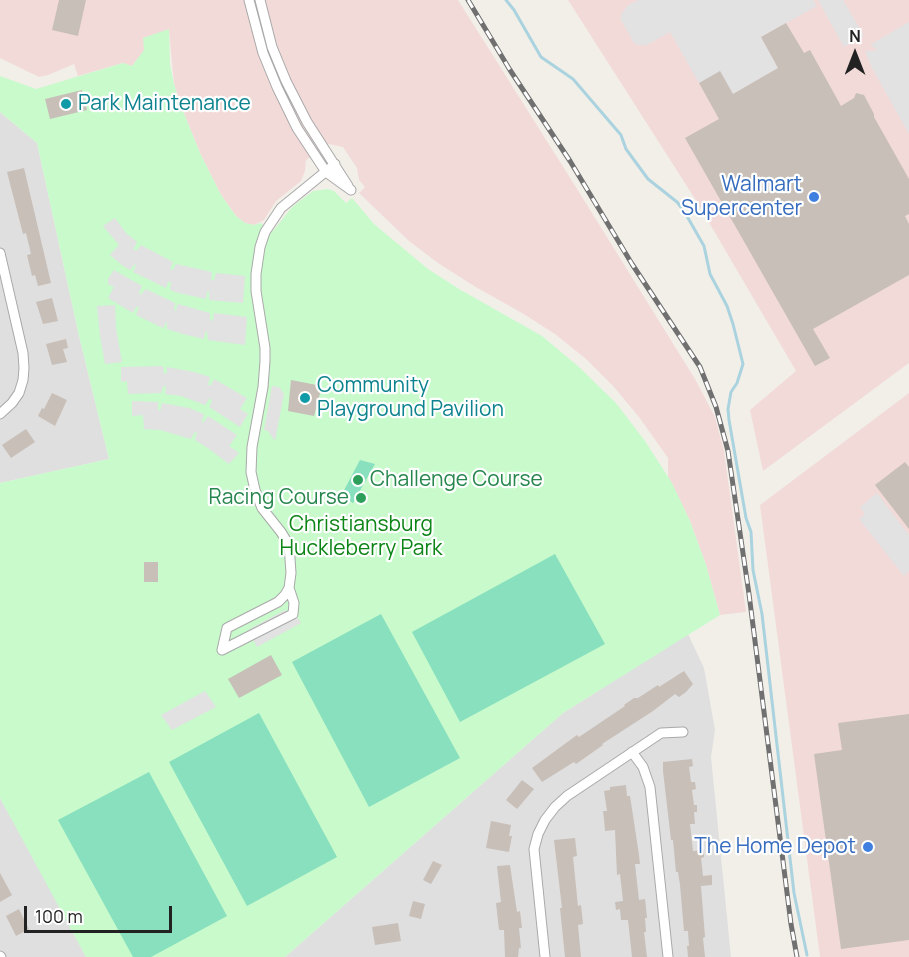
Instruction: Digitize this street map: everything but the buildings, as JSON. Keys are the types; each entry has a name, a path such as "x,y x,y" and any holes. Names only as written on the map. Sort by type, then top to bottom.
{"street":[{"path":"249,0 263,53 297,128 326,172 351,190 307,122 286,81 272,47 260,0"},
{"path":"289,588 278,602 227,628 222,650 293,614 294,603 289,588 291,559 289,545 262,508 251,472 252,447 263,387 265,361 265,348 256,299 255,274 260,247 272,220 292,197 335,164"},
{"path":"0,253 23,353 24,368 19,393 0,414"},
{"path":"544,957 534,849 545,820 567,796 632,752 662,733 683,732"},
{"path":"632,752 642,767 650,786 668,957"}],"shaded area":[{"path":"0,0 458,0 695,379 715,417 724,451 746,612 720,615 706,565 690,521 668,476 668,458 614,387 586,359 555,334 474,286 409,241 359,193 365,187 359,180 357,168 343,147 329,144 306,160 301,181 276,201 264,220 254,225 245,223 236,216 221,195 200,153 181,106 174,84 169,30 145,50 132,66 123,63 78,76 74,64 39,77 0,58"},
{"path":"568,0 909,0 909,363 763,471 750,410 796,371 697,202"},
{"path":"638,0 813,0 817,6 761,37 778,68 733,94 720,72 699,83 670,32 647,45 634,43 621,20 621,15 627,6"},
{"path":"818,0 843,0 864,36 844,47"},
{"path":"909,22 909,134 865,51 876,51 870,45"},
{"path":"0,112 37,143 79,336 109,459 0,483"},
{"path":"115,218 126,233 137,242 133,250 137,250 141,245 173,262 170,269 173,270 176,264 212,272 211,279 214,281 216,273 245,276 243,303 209,300 209,291 206,299 179,293 170,290 171,282 168,282 166,288 133,272 135,264 130,270 123,266 110,255 119,245 103,226"},
{"path":"114,270 142,286 140,295 146,289 175,303 174,311 178,304 210,313 210,321 213,320 214,313 247,317 245,345 208,340 207,331 204,339 183,334 167,329 167,321 163,328 136,315 139,307 136,307 133,313 108,298 114,287 108,284 108,279"},
{"path":"115,305 116,328 122,362 105,364 97,306"},
{"path":"163,366 164,374 167,373 167,367 194,372 210,377 208,385 211,385 214,379 247,398 240,409 248,414 240,427 209,407 212,401 210,398 205,405 181,396 165,394 164,385 161,393 128,394 127,381 121,382 121,367"},
{"path":"272,386 279,387 284,394 275,441 268,431 264,430"},
{"path":"909,393 909,957 820,957 760,505"},
{"path":"132,401 158,402 160,411 162,403 189,408 204,414 203,423 208,416 237,435 229,446 239,453 229,464 195,440 197,432 191,439 160,430 144,429 143,415 132,416"},
{"path":"877,493 909,535 909,571 904,576 859,519 865,514 860,507"},
{"path":"285,610 288,616 293,614 301,623 257,647 248,630"},
{"path":"688,634 704,668 715,730 711,757 731,957 285,957 563,713"},
{"path":"205,691 216,707 172,730 161,715"},
{"path":"0,798 45,878 86,957 0,957"}],"green space":[{"name":"Christiansburg Huckleberry Park","path":"169,29 170,64 181,106 200,153 221,195 236,216 245,223 254,225 260,223 273,231 292,207 313,191 328,189 334,191 346,203 352,198 374,224 428,269 542,336 579,367 616,403 645,441 672,483 690,521 706,565 720,615 563,713 285,957 86,957 0,798 0,483 109,459 79,336 37,143 0,112 0,76 36,89 123,63 132,66 144,50 143,38"},
{"name":"Challenge Course","path":"360,460 375,464 353,503 341,496"},
{"path":"555,554 605,644 460,722 412,632"},
{"path":"381,614 460,758 369,807 292,662"},
{"path":"259,713 337,857 247,906 169,762"},
{"path":"149,772 227,916 151,957 133,957 58,820"}],"waterway":[{"path":"506,0 541,57 573,79 621,135 626,149 648,179 677,202 684,211 704,246 710,274 727,306 733,324 743,364 737,383 731,392 729,420 746,518 751,532 753,570 762,614 794,893 807,955"}],"railway":[{"path":"468,0 632,264 700,367 716,407 728,451 797,957"}],"place":[{"name":"Park Maintenance","path":"66,104"},
{"name":"Walmart Supercenter","path":"814,197"},
{"name":"Community Playground Pavilion","path":"305,398"},
{"name":"Challenge Course","path":"358,480"},
{"name":"Racing Course","path":"361,498"},
{"name":"The Home Depot","path":"868,847"}]}
